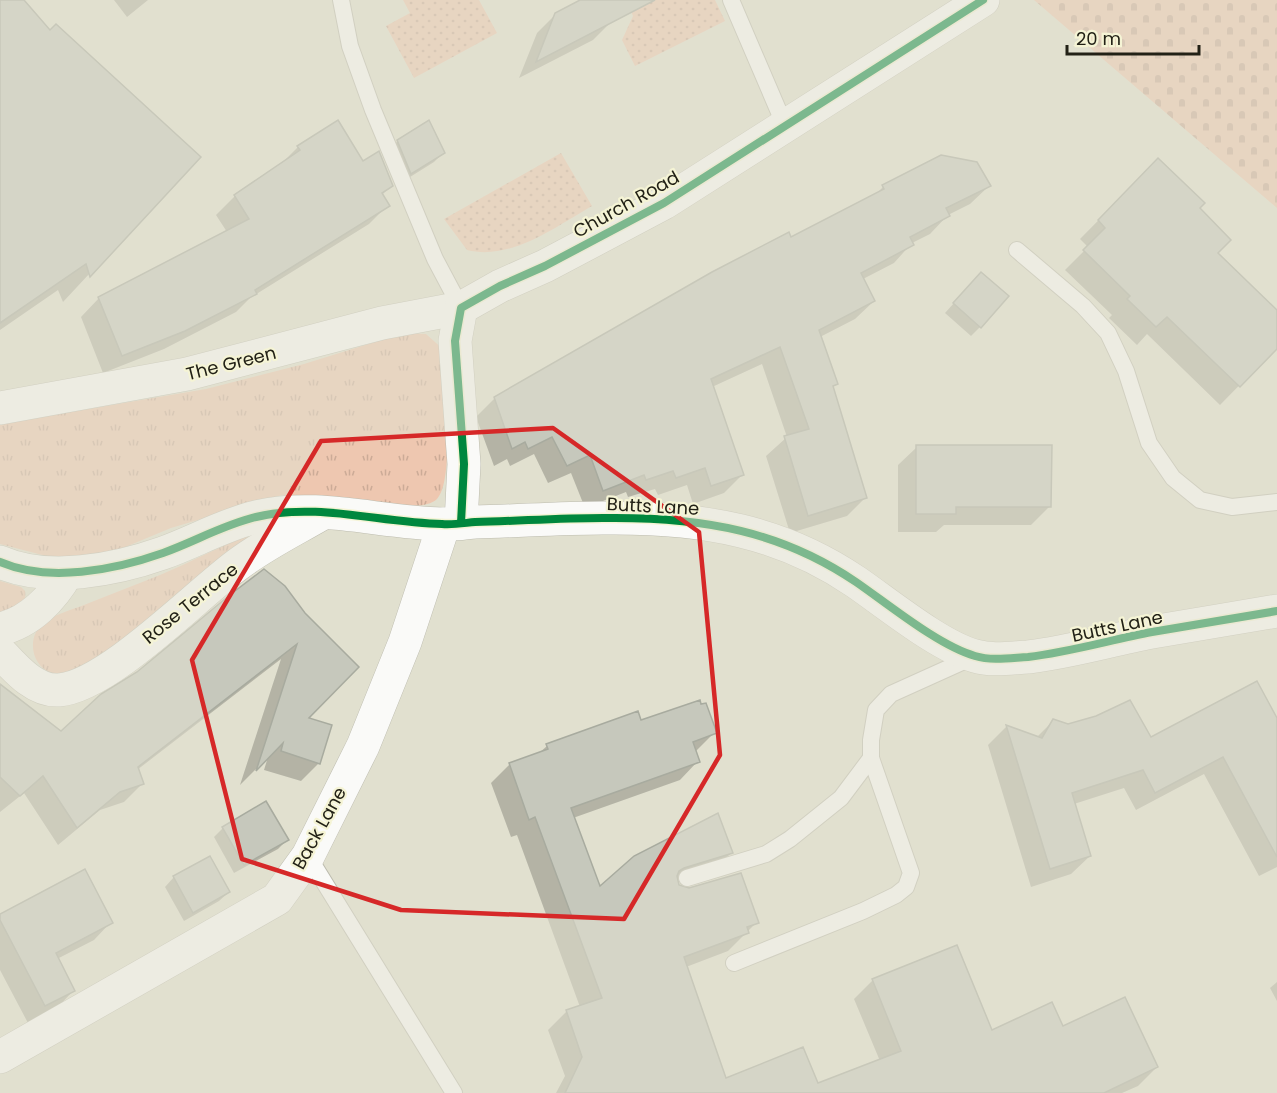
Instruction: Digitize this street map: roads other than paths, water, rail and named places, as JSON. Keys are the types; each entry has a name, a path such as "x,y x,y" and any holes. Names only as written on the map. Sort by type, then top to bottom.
{"street":[{"name":"Church Road","path":"461,308 664,203 983,0"},
{"name":"The Green","path":"0,408 187,374 382,323 461,308"},
{"path":"453,524 464,464 455,341 461,308"},
{"name":"Butts Lane","path":"0,562 34,573 67,573 138,562 165,553 225,526 282,512 323,513 453,524 615,518 697,521 758,534 820,560 852,579 944,642 975,656 1003,659 1060,653 1149,633 1277,611"},
{"name":"Rose Terrace","path":"0,651 25,677 43,687 57,690 76,687 97,677 123,658 238,564 323,513"},
{"name":"Back Lane","path":"0,1057 277,899 308,856 367,736 453,524"},
{"path":"0,629 8,627 45,603 58,589 67,573"}],"lane":[{"path":"341,0 350,46 364,85 435,259 461,308"},
{"path":"731,0 785,126"},
{"path":"1017,250 1083,306 1108,333 1126,371 1149,443 1173,478 1200,500 1232,507 1277,502"},
{"path":"734,963 863,911 906,888 911,873 871,758 871,740 876,710 891,694 975,656"},
{"path":"687,878 766,854 790,839 841,798 871,758"},
{"path":"308,856 454,1093"}]}
